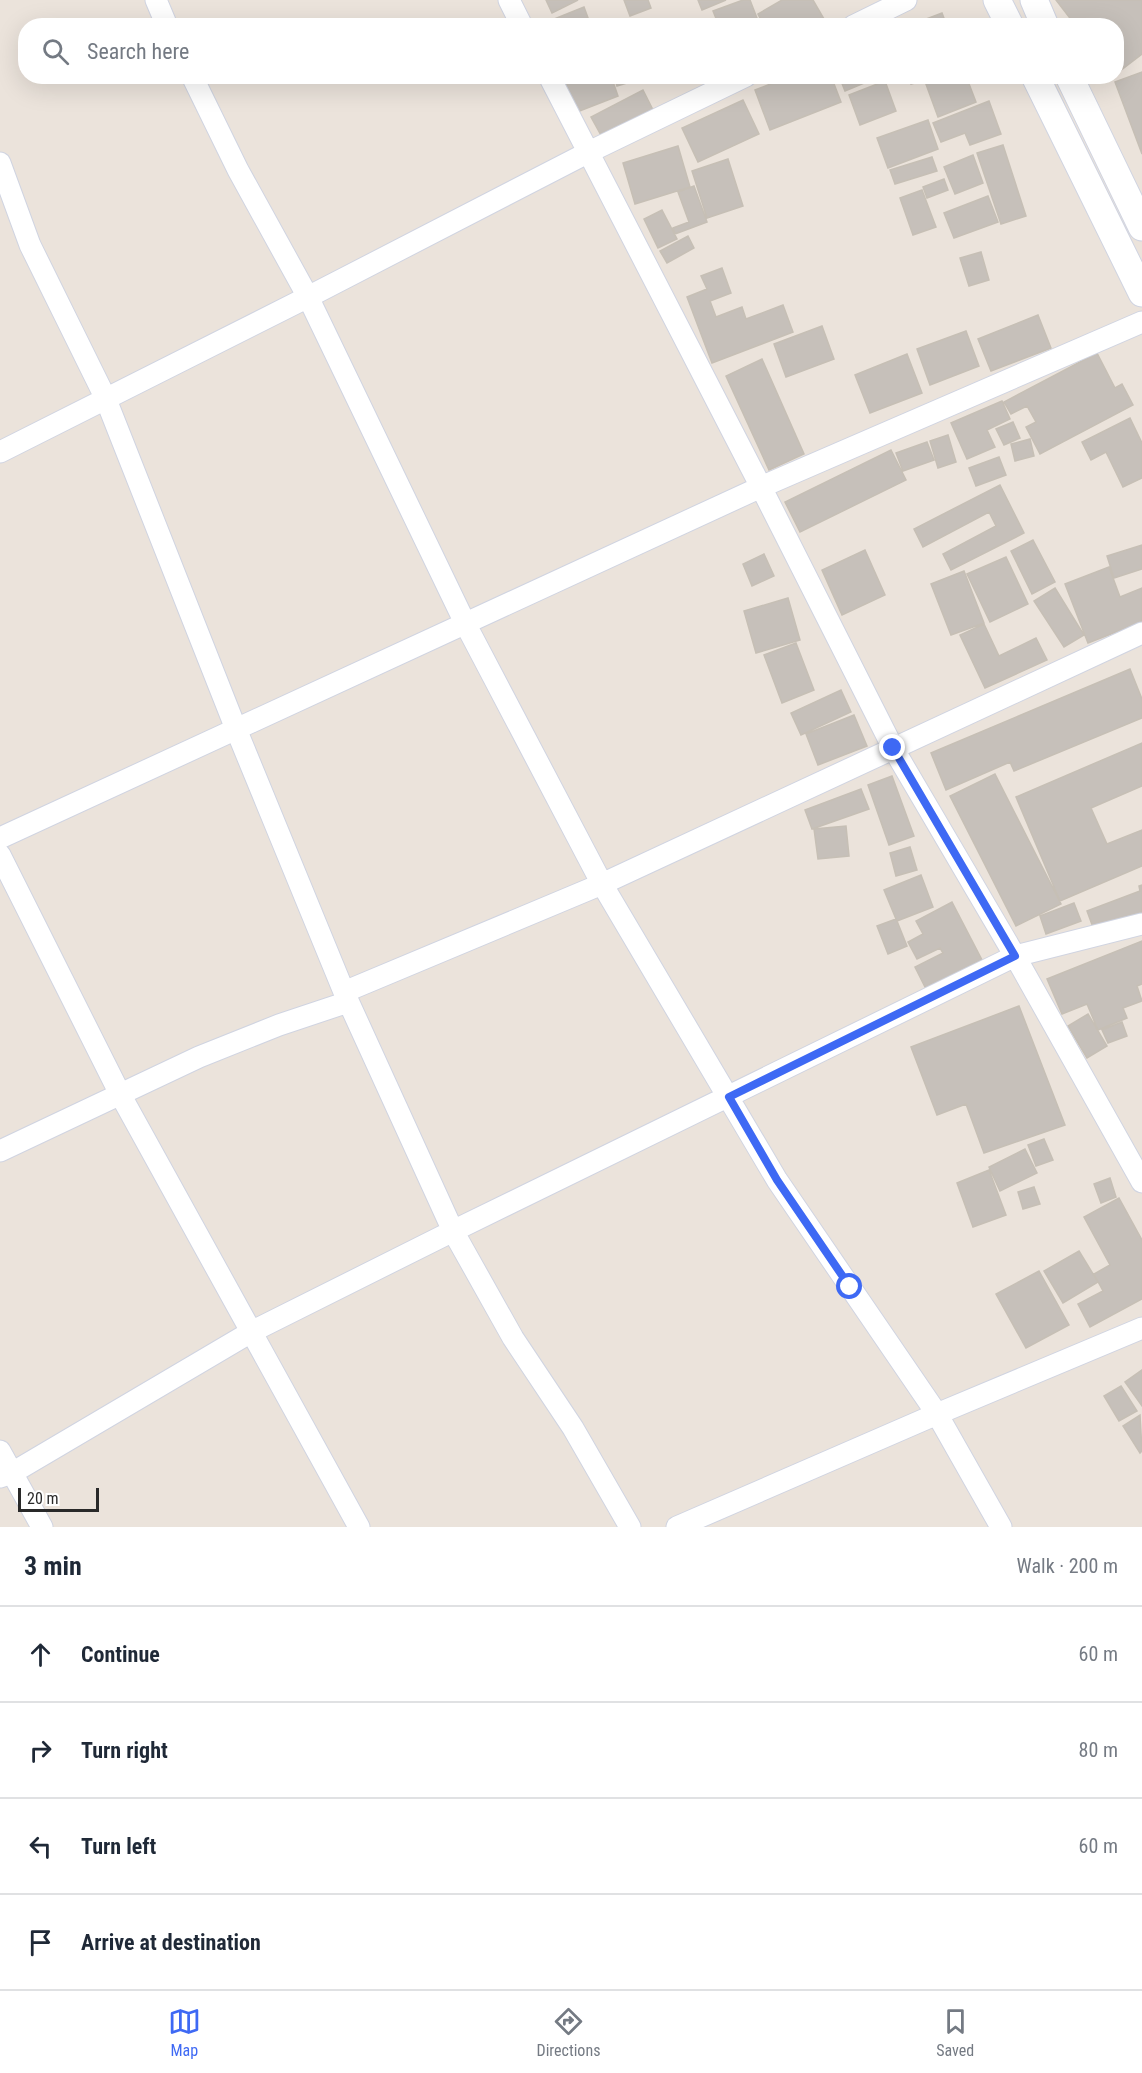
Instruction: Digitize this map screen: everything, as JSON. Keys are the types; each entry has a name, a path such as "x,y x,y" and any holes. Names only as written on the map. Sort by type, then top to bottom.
{"street":[{"path":"156,0 164,18"},
{"path":"509,0 518,18"},
{"path":"869,18 906,0"},
{"path":"997,0 1006,18"},
{"path":"1034,0 1042,18"},
{"path":"196,84 238,170 308,297 466,625 602,884 777,1180 937,1414 1001,1527"},
{"path":"553,84 893,748 1015,956 1142,1182"},
{"path":"0,452 589,152 730,84"},
{"path":"1039,84 1142,293"},
{"path":"1074,84 1142,227"},
{"path":"0,163 30,245 105,397 236,729 346,997 453,1231 513,1338 573,1428 630,1527"},
{"path":"0,838 761,487 1142,322"},
{"path":"0,1151 199,1057 346,997 602,884 1142,633"},
{"path":"0,855 120,1094 359,1527"},
{"path":"6,1475 251,1332 1015,956 1142,924"},
{"path":"678,1527 1142,1328"},
{"path":"0,1451 6,1475 42,1527"}],"building":[{"path":"546,0 578,0 552,13"},
{"path":"624,0 648,0 651,8 630,16"},
{"path":"698,0 726,0 702,10"},
{"path":"743,0 750,0 757,18 716,18 713,11"},
{"path":"782,0 813,0 823,18 760,18 758,14"},
{"path":"1056,0 1142,0 1142,54 1124,68 1124,18 1070,18"},
{"path":"584,7 588,18 557,18"},
{"path":"942,13 944,18 929,18"},
{"path":"1142,72 1142,154 1116,84 1124,84 1124,79"},
{"path":"566,84 614,84 618,96 577,112"},
{"path":"770,84 834,84 841,102 770,130 755,90"},
{"path":"842,84 862,84 845,91"},
{"path":"877,84 886,84 896,111 860,125 849,95"},
{"path":"926,84 969,84 976,102 938,117"},
{"path":"643,90 653,110 602,137 591,117"},
{"path":"743,100 759,134 698,162 682,128"},
{"path":"989,101 1001,134 970,145 965,133 941,142 933,123"},
{"path":"928,120 938,149 888,168 877,138"},
{"path":"1003,145 1026,216 1001,224 977,153"},
{"path":"678,146 690,187 635,204 623,163"},
{"path":"973,155 983,183 955,194 944,167"},
{"path":"932,157 937,171 895,184 890,170"},
{"path":"728,159 743,206 707,218 692,171"},
{"path":"944,179 948,190 927,198 923,187"},
{"path":"694,186 707,222 675,234 673,228 689,222 678,192"},
{"path":"922,190 936,227 913,235 900,198"},
{"path":"988,196 998,222 954,238 944,213"},
{"path":"662,210 677,239 658,248 644,219"},
{"path":"688,236 694,248 667,263 660,251"},
{"path":"981,252 989,280 969,286 960,258"},
{"path":"722,268 731,293 710,301 716,317 742,307 746,319 783,305 793,332 712,363 687,297 707,289 701,276"},
{"path":"1038,315 1051,348 991,371 978,339"},
{"path":"822,326 834,359 786,377 774,344"},
{"path":"966,331 979,366 930,385 917,349"},
{"path":"1097,353 1115,388 1122,384 1133,405 1040,454 1026,427 1036,422 1027,406 1011,414 1004,402"},
{"path":"907,354 922,393 870,413 855,375"},
{"path":"762,359 804,454 769,470 726,376"},
{"path":"1002,401 1010,419 987,430 995,447 967,459 951,423"},
{"path":"1130,418 1142,443 1142,478 1123,487 1106,452 1091,460 1082,442"},
{"path":"1013,422 1020,438 1004,445 996,429"},
{"path":"948,435 956,462 938,468 930,441"},
{"path":"1030,439 1034,456 1015,461 1011,444"},
{"path":"927,442 934,460 903,471 896,453"},
{"path":"891,450 906,480 800,532 785,502"},
{"path":"999,457 1006,475 976,486 969,468"},
{"path":"1000,485 1024,533 951,570 943,554 996,526 989,512 923,547 914,529"},
{"path":"1033,540 1055,582 1032,594 1011,551"},
{"path":"1142,545 1142,569 1114,578 1107,556"},
{"path":"865,550 885,595 842,615 822,570"},
{"path":"764,554 774,576 752,586 743,564"},
{"path":"1006,557 1028,604 990,622 967,574"},
{"path":"1109,567 1120,597 1142,588 1142,622 1088,643 1065,584"},
{"path":"964,571 984,623 951,635 931,584"},
{"path":"1055,588 1084,635 1064,647 1034,601"},
{"path":"788,598 800,640 756,653 744,611"},
{"path":"984,624 999,656 1036,638 1047,660 985,688 960,635"},
{"path":"796,643 814,690 782,703 764,655"},
{"path":"1130,669 1142,699 1142,718 1014,771 1010,762 946,790 931,753"},
{"path":"841,690 851,712 801,735 791,713"},
{"path":"854,715 867,746 818,765 806,734"},
{"path":"1142,743 1142,786 1091,808 1107,844 1142,830 1142,866 1060,901 1016,797"},
{"path":"995,774 1061,904 1016,926 950,796"},
{"path":"892,776 914,836 889,845 868,785"},
{"path":"861,789 869,809 812,829 805,810"},
{"path":"846,826 849,856 818,859 814,829"},
{"path":"910,847 917,870 896,876 890,853"},
{"path":"921,875 933,907 897,921 907,946 888,954 877,926 896,919 884,890"},
{"path":"1142,885 1142,924 1098,941 1087,911 1140,891 1139,886"},
{"path":"952,902 982,960 926,989 915,967 943,953 940,948 917,959 908,942 923,934 916,921"},
{"path":"1074,903 1081,921 1046,934 1040,916"},
{"path":"1142,941 1142,984 1137,986 1142,1001 1123,1008 1127,1018 1098,1030 1087,1004 1062,1014 1047,979"},
{"path":"1019,1006 1065,1125 984,1153 966,1104 937,1115 911,1047"},
{"path":"1088,1014 1107,1046 1087,1058 1068,1026"},
{"path":"1122,1022 1127,1036 1108,1043 1102,1030"},
{"path":"1044,1139 1053,1160 1036,1166 1028,1145"},
{"path":"1025,1149 1037,1173 1000,1191 989,1167"},
{"path":"989,1170 1006,1215 973,1227 957,1183"},
{"path":"1110,1178 1116,1197 1101,1203 1094,1184"},
{"path":"1034,1187 1040,1204 1023,1209 1018,1192"},
{"path":"1119,1198 1142,1240 1142,1299 1090,1327 1078,1304 1103,1291 1094,1274 1110,1265 1084,1217"},
{"path":"1079,1251 1098,1282 1063,1303 1044,1271"},
{"path":"1039,1271 1069,1325 1026,1348 996,1294"},
{"path":"1142,1370 1142,1406 1125,1382"},
{"path":"1121,1386 1137,1411 1119,1421 1104,1396"},
{"path":"1140,1415 1142,1451 1140,1453 1123,1426"}],"route":[{"path":"850,1287 777,1180 729,1097 1015,956 893,748"}]}
